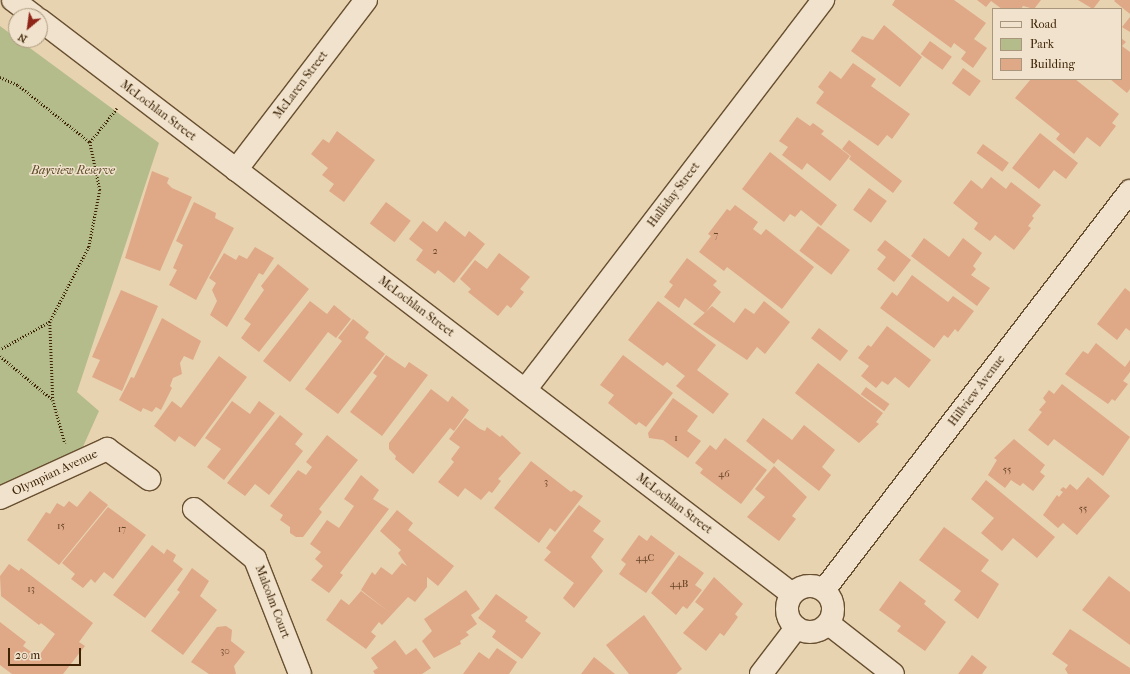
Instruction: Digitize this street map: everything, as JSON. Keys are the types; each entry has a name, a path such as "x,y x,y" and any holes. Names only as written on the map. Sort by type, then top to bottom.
{"street":[{"path":"13,0 24,8"},
{"name":"McLaren Street","path":"236,170 366,0"},
{"name":"Halliday Street","path":"525,390 823,0"},
{"name":"McLochlan Street","path":"48,26 792,594"},
{"name":"Hillview Avenue","path":"824,590 1130,191"},
{"name":"Olympian Avenue","path":"0,498 106,449 149,479"},
{"name":"Malcolm Court","path":"194,509 255,559 300,674"},
{"path":"806,586 824,590 834,604 829,624 815,632 796,628 787,614 792,594 806,586"},
{"path":"829,624 893,674"},
{"path":"761,674 796,628"}],"path":[{"path":"0,77 18,85 90,142 100,190 89,247 50,322 53,400 72,465"},
{"path":"90,142 131,90"},
{"path":"0,350 50,322"},
{"path":"0,356 53,400"}],"green space":[{"name":"Bayview Reserve","path":"0,26 8,32 8,48 30,48 159,143 77,392 99,411 82,449 0,490"}],"building":[{"path":"895,0 954,0 986,23 974,39 987,48 973,68 961,59 966,52 954,43 951,48 892,5"},
{"path":"977,0 1041,0 1035,8 1023,6 1022,8 1001,8 991,1 986,7"},
{"path":"1078,0 1100,0 1094,8"},
{"path":"1130,0 1130,14 1114,1"},
{"path":"1130,17 1130,32 1122,27"},
{"path":"884,25 922,57 900,87 851,51 862,36 873,40"},
{"path":"1122,39 1126,42 1122,46"},
{"path":"930,41 952,57 942,70 921,54"},
{"path":"1122,46 1130,52 1130,89 1127,93 1111,80 1122,80"},
{"path":"853,63 876,79 871,86 910,114 892,139 887,135 878,146 816,103 824,92 818,87 830,71 841,79"},
{"path":"963,68 981,81 970,96 952,83"},
{"path":"1030,80 1076,80 1119,114 1112,123 1116,126 1100,147 1087,137 1074,154 1056,139 1060,134 1015,98"},
{"path":"797,117 810,126 813,123 824,131 821,134 850,156 830,181 807,163 802,170 782,155 788,147 779,141"},
{"path":"337,131 375,160 344,202 329,191 334,184 322,175 328,168 311,154 323,139 329,143"},
{"path":"1040,133 1078,163 1066,179 1054,170 1039,189 1012,168"},
{"path":"849,140 902,181 893,193 849,159 851,156 842,149"},
{"path":"983,144 1009,163 1002,172 977,153"},
{"path":"770,152 837,205 821,226 801,210 795,217 790,214 784,222 742,189"},
{"path":"152,171 169,178 167,183 172,188 192,197 160,271 125,258"},
{"path":"991,177 1006,189 1011,182 1041,205 1032,216 1034,218 1028,226 1031,228 1014,250 995,235 990,241 974,229 978,223 953,203 971,180 982,189"},
{"path":"869,188 887,201 871,223 853,210"},
{"path":"194,202 216,213 215,218 234,228 196,300 169,285 177,270 173,268 183,245 176,241"},
{"path":"386,202 411,221 395,242 370,224"},
{"path":"735,205 758,222 753,229 761,235 766,229 814,267 782,309 727,267 724,271 699,252 711,236 708,234 727,209 730,211"},
{"path":"423,221 437,232 445,221 465,237 469,231 485,244 454,283 438,270 435,274 416,260 423,250 409,239"},
{"path":"818,226 850,250 831,275 799,251"},
{"path":"924,238 949,257 963,238 982,253 973,266 976,269 971,275 990,288 977,306 911,256"},
{"path":"885,240 911,260 894,282 877,269 886,257 877,250"},
{"path":"255,247 274,258 263,275 259,273 227,327 210,315 217,301 212,290 216,283 209,278 224,253 236,260 239,255 247,259"},
{"path":"499,253 530,277 520,289 524,292 511,308 507,305 498,316 468,292 471,289 460,279 475,260 487,269"},
{"path":"687,258 717,281 713,285 721,292 705,313 685,298 679,308 664,297 673,285 669,282"},
{"path":"278,264 309,289 259,352 241,338 251,324 244,319 264,290 261,286"},
{"path":"912,275 948,302 953,296 974,311 958,332 955,329 948,338 944,335 934,348 880,308 892,292 897,296"},
{"path":"1125,288 1130,292 1130,331 1126,328 1117,340 1097,324"},
{"path":"121,290 158,306 122,391 92,377 100,360 92,357"},
{"path":"310,301 327,314 334,305 351,319 336,338 328,332 290,382 263,361"},
{"path":"658,301 716,345 697,370 729,394 713,414 676,386 685,376 667,362 663,366 628,340"},
{"path":"764,301 790,322 765,354 757,347 747,360 693,324 712,306 734,323 745,308 754,314"},
{"path":"162,318 201,341 193,360 184,356 180,363 182,374 173,378 170,386 172,388 161,410 156,407 152,412 143,408 141,412 119,400 131,377 134,378"},
{"path":"353,319 369,332 365,338 385,354 338,414 305,389 342,341 338,338"},
{"path":"887,326 931,360 909,388 895,377 888,385 882,381 876,388 861,376 869,366 858,358 868,345 871,347"},
{"path":"819,328 848,351 840,361 811,338"},
{"path":"1096,343 1125,367 1130,360 1130,372 1123,381 1128,384 1115,401 1112,399 1108,404 1065,374 1083,351 1088,354"},
{"path":"386,355 405,368 409,362 428,375 382,436 350,412 377,376 373,373"},
{"path":"623,355 673,393 646,427 639,422 636,425 608,403 614,395 600,385"},
{"path":"219,356 247,377 195,447 179,436 175,442 154,426 172,401 181,408"},
{"path":"818,363 883,413 876,422 879,424 859,443 795,393"},
{"path":"1062,384 1130,437 1103,476 1054,439 1048,446 1028,430 1042,412 1039,410 1046,402 1043,398 1049,390 1054,394"},
{"path":"866,387 889,404 884,411 861,394"},
{"path":"431,389 448,402 452,396 469,410 454,431 450,428 413,474 395,459 396,456 389,449 389,443"},
{"path":"673,398 698,416 687,431 701,441 688,458 663,440 649,438 648,433"},
{"path":"232,401 250,414 259,401 275,413 224,480 207,467 221,449 205,438"},
{"path":"280,415 303,434 295,444 303,451 269,495 255,484 245,496 227,483"},
{"path":"465,418 480,429 485,431 487,427 500,437 502,435 521,453 498,479 501,481 492,493 489,491 481,500 465,488 458,497 438,482 454,462 451,459 460,447 449,439"},
{"path":"763,418 792,440 804,425 835,450 822,467 831,475 819,491 778,459 774,464 746,441"},
{"path":"327,435 358,460 319,509 322,512 303,537 296,537 290,533 290,527 280,520 283,515 270,506 298,470 306,475 312,467 306,462"},
{"path":"725,438 767,470 741,504 700,473 703,469 695,463 710,445 716,450"},
{"path":"1014,439 1045,465 1040,472 1045,476 1033,491 1023,483 1020,486 1011,480 1005,488 988,475 997,460 994,458"},
{"path":"531,461 571,492 574,490 583,496 555,532 550,528 539,543 494,508"},
{"path":"774,466 807,497 792,516 796,519 779,541 747,517 765,497 755,489"},
{"path":"361,475 379,490 373,499 389,509 340,573 343,575 329,593 311,580 323,566 315,559 321,552 310,544 327,520 339,528 354,506 344,499"},
{"path":"1088,477 1110,496 1077,535 1063,523 1058,528 1043,515 1057,495 1059,497 1063,492 1060,490 1063,487 1066,489 1070,484 1077,490"},
{"path":"986,480 1055,537 1037,558 1013,538 1002,551 981,533 994,518 971,499"},
{"path":"90,491 108,505 59,565 27,540 46,512 50,514 57,503 64,507 69,501 77,507"},
{"path":"579,505 601,521 593,531 604,539 591,557 603,571 574,608 563,598 574,583 544,560 551,552 546,548"},
{"path":"108,507 146,535 113,579 104,572 95,583 91,579 83,588 71,579 75,574 62,563"},
{"path":"397,510 413,523 408,530 454,566 438,586 427,577 427,587 415,602 408,597 382,625 379,622 371,632 376,636 366,649 326,620 341,599 349,605 361,591 389,612 361,590 372,572 375,575 381,567 392,575 402,563 407,566 398,553 401,550 380,531"},
{"path":"944,527 989,560 981,571 999,584 978,619 954,600 961,591 919,560"},
{"path":"639,535 647,541 651,535 675,553 646,593 619,574 626,564 621,560"},
{"path":"152,545 164,554 167,549 176,555 173,561 183,569 145,618 113,595"},
{"path":"679,555 704,573 695,585 702,590 687,609 683,606 676,615 651,593"},
{"path":"9,564 19,571 21,568 93,623 79,642 85,646 63,674 12,674 0,665 0,622 26,642 23,646 38,657 55,634 41,623 39,625 1,596 0,576"},
{"path":"192,568 209,581 200,596 217,610 183,655 151,631 180,592 177,590"},
{"path":"1109,576 1130,592 1130,645 1082,610"},
{"path":"714,577 743,604 735,614 738,617 724,636 720,633 706,651 683,633 704,609 695,602"},
{"path":"900,581 926,601 924,604 946,622 925,651 897,631 901,626 879,610"},
{"path":"466,590 480,609 471,615 477,624 466,632 469,635 460,641 461,644 434,658 422,641 432,631 424,619"},
{"path":"496,594 528,617 525,621 541,633 522,659 492,637 496,631 478,618"},
{"path":"644,615 682,669 676,674 629,674 606,645"},
{"path":"226,626 232,630 231,641 245,652 234,666 236,674 209,674 191,662 217,627"},
{"path":"1070,629 1130,668 1130,674 1068,674 1065,669 1068,665 1052,654"},
{"path":"395,640 406,655 416,648 431,668 422,674 375,674 373,671 378,668 371,658"},
{"path":"497,648 517,662 509,674 463,674 479,652 489,659"},
{"path":"972,655 987,667 982,674 958,674"},
{"path":"594,657 615,674 581,674"}]}
